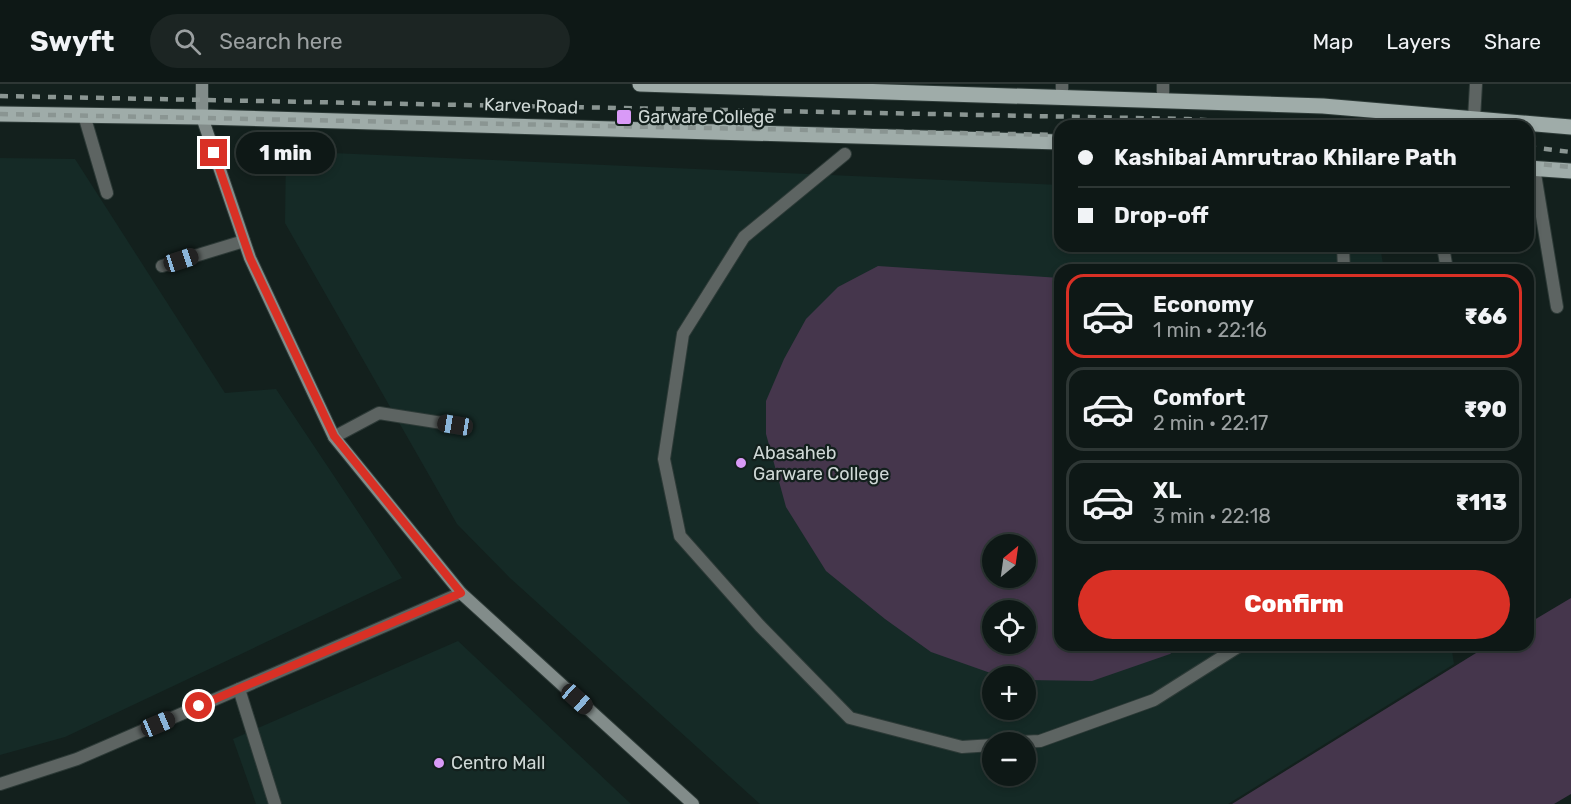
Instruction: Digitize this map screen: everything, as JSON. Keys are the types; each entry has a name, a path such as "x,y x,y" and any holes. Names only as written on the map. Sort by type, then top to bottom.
{"main road":[{"path":"202,84 202,117 250,258 334,436 461,593 693,804"},
{"path":"640,84 1062,91 1163,101 1323,106 1486,120"},
{"name":"Karve Road","path":"0,114 202,117 1054,142"},
{"path":"1534,124 1571,127"},
{"path":"1534,168 1571,171"}],"street":[{"path":"1163,101 1164,84"},
{"path":"1474,119 1476,84"},
{"path":"84,115 107,193"},
{"path":"845,154 744,237 683,334 664,459 680,536 760,626 850,718 962,747 982,745"},
{"path":"1534,184 1557,307"},
{"path":"162,266 244,240"},
{"path":"334,436 379,413 455,425"},
{"path":"0,784 77,759 461,593"},
{"path":"1036,741 1154,700 1232,651"},
{"path":"239,689 275,804"}],"shaded area":[{"name":"Abasaheb Garware College","path":"286,151 1054,185 1054,252 1381,252 1383,264 1054,264 1054,651 1452,651 1454,664 1228,804 760,804 510,578 457,524 285,223"},
{"path":"0,158 75,159 225,393 276,389 402,578 65,737 0,755"},
{"path":"878,266 1054,278 1054,651 1174,651 1092,681 1036,680 1036,666 982,666 982,670 931,652 885,619 826,571 786,507 766,434 766,401 784,359 806,319 838,287"},
{"path":"1571,598 1571,794 1554,804 1232,804 1479,651 1534,651 1534,620"},
{"path":"458,641 631,804 256,804 233,739"}],"railway":[{"path":"0,96 1204,120"},
{"path":"0,114 1054,135"},
{"path":"1534,148 1571,152"},
{"path":"1534,164 1571,167"}],"place":[{"name":"Garware College","path":"624,117"},
{"name":"Abasaheb Garware College","path":"741,463"},
{"name":"Centro Mall","path":"439,763"}],"route":[{"path":"199,706 461,593 334,436 250,258 214,153"}]}
